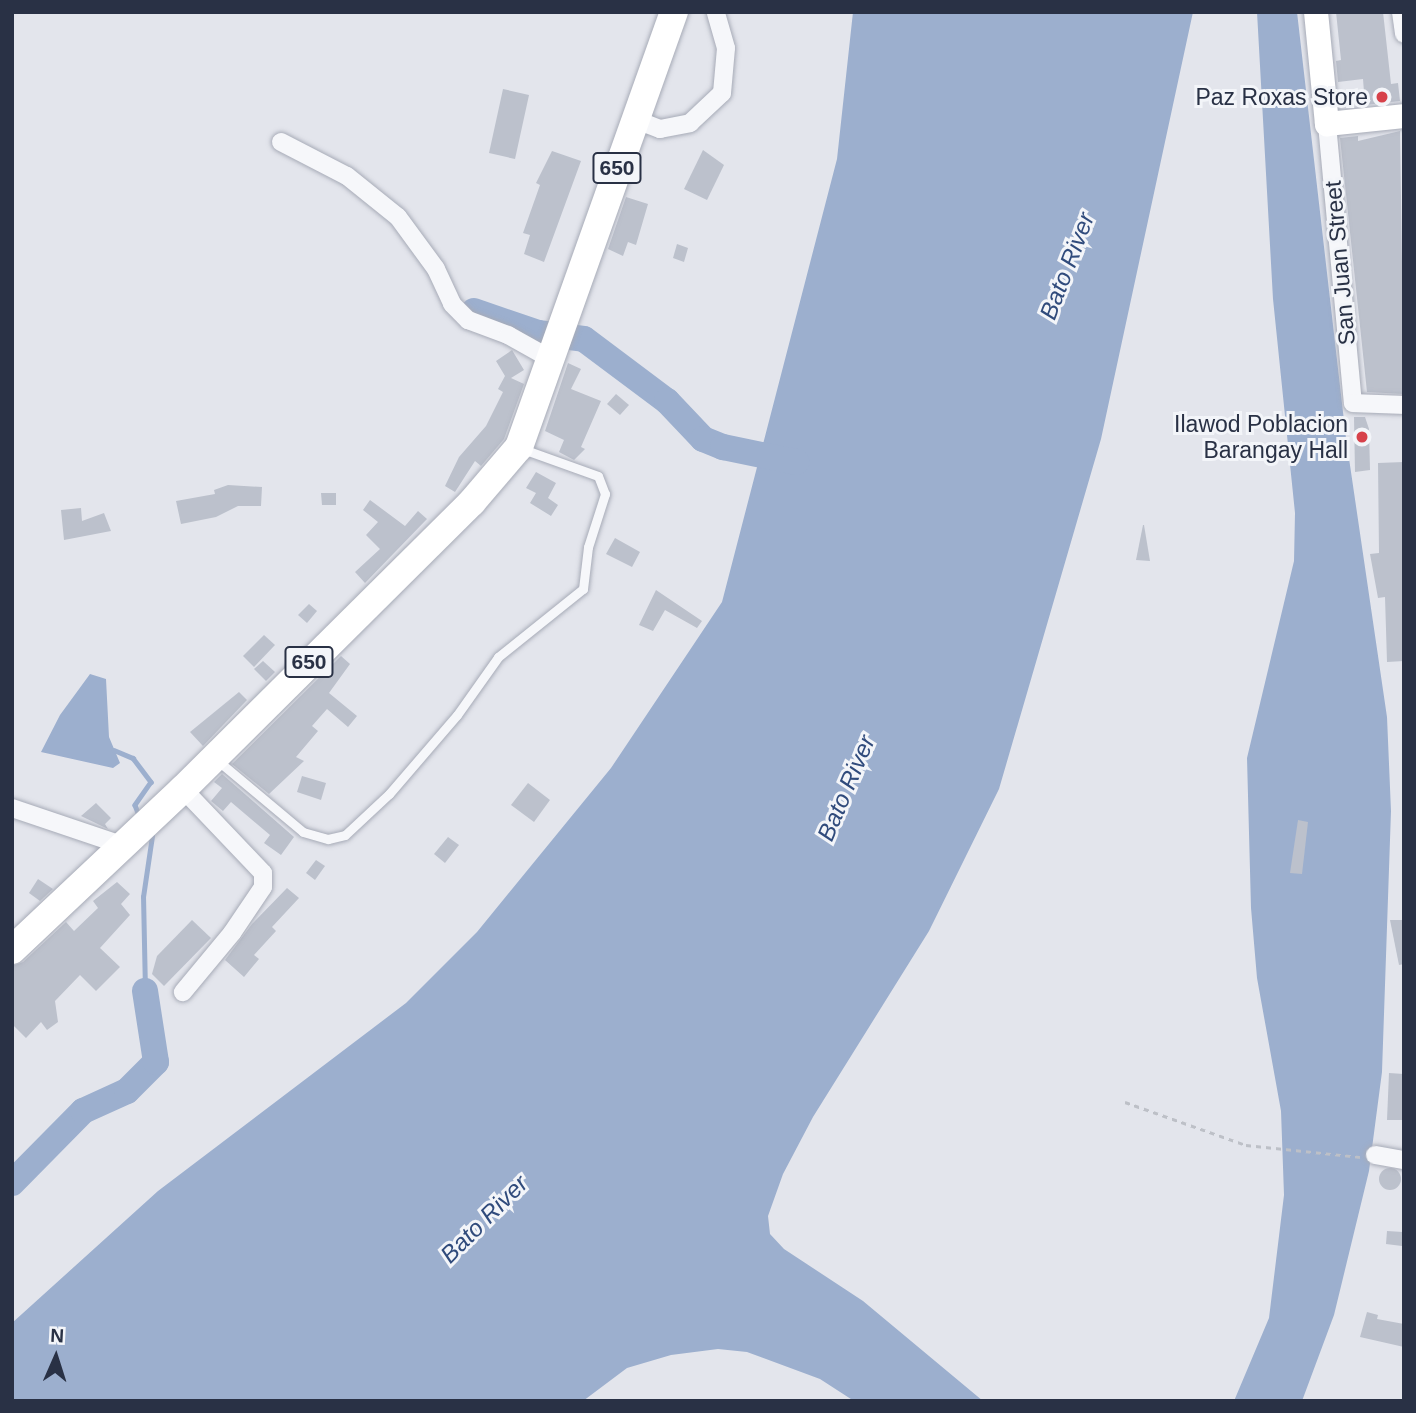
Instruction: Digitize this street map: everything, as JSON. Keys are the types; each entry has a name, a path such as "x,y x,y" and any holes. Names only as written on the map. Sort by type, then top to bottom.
{"main road":[{"name":"650","path":"12,950 183,789 472,502 519,447 674,12"},
{"path":"1316,12 1327,124 1404,116"}],"street":[{"path":"634,119 660,129 690,123 722,93 726,48 716,12"},
{"path":"1401,12 1404,34"},
{"name":"San Juan Street","path":"1327,124 1353,403 1404,405"},
{"path":"281,142 347,176 398,217 436,269 452,304 468,320 508,335 557,342"},
{"path":"183,789 263,873 263,887 233,933 183,992"},
{"path":"12,808 124,846"},
{"path":"1371,1157 1404,1160"}],"lane":[{"path":"214,758 303,832 328,839 345,835 389,794 457,715 498,657 583,589 588,547 605,494 598,476 519,447"}],"path":[{"path":"1125,1102 1246,1145 1371,1157"}],"water":[{"name":"Bato River","path":"853,12 1193,12 1101,439 999,789 929,931 813,1117 783,1174 768,1216 770,1234 784,1249 863,1301 983,1401 854,1401 820,1379 747,1352 718,1349 671,1355 627,1368 583,1401 12,1401 12,1323 158,1191 406,1003 477,932 611,768 722,602 837,159"},
{"path":"1257,12 1297,12 1346,438 1387,717 1391,811 1382,1072 1369,1171 1334,1315 1302,1401 1234,1401 1269,1318 1284,1195 1281,1111 1257,978 1251,908 1247,758 1294,561 1295,513 1273,299"},
{"path":"90,674 106,679 109,737 120,763 113,768 41,752 60,715"}],"building":[{"path":"1336,12 1383,12 1391,84 1398,83 1400,101 1365,105 1363,79 1338,82 1336,61 1341,60"},
{"path":"503,89 529,95 515,159 489,153"},
{"path":"1400,131 1404,394 1367,392 1340,138 1358,136 1358,141"},
{"path":"703,150 724,165 707,200 684,189"},
{"path":"552,151 581,161 544,262 524,254 530,235 523,233 540,185 536,183"},
{"path":"626,197 648,204 636,245 628,242 623,256 608,249"},
{"path":"677,244 688,248 684,262 673,258"},
{"path":"512,350 524,370 511,378 524,384 504,439 481,466 475,461 455,492 445,486 459,457 486,426 503,392 498,389 505,376 496,361"},
{"path":"568,363 581,369 571,389 601,401 581,447 585,449 574,460 559,452 564,440 545,431"},
{"path":"616,394 629,405 620,415 607,404"},
{"path":"1354,417 1365,417 1369,429 1370,470 1355,472"},
{"path":"1404,462 1404,661 1387,662 1385,597 1378,598 1370,554 1379,553 1378,463"},
{"path":"536,472 556,483 548,498 558,505 551,516 530,503 536,493 526,488"},
{"path":"228,485 262,487 261,506 238,506 216,517 181,524 176,501 215,494 214,490"},
{"path":"321,493 336,493 336,505 322,505"},
{"path":"370,500 405,526 418,511 427,519 365,583 355,572 380,549 366,535 378,522 363,510"},
{"path":"81,508 82,521 104,513 111,531 64,540 61,510"},
{"path":"1144,525 1150,561 1136,560"},
{"path":"615,538 640,552 632,567 606,554"},
{"path":"656,590 702,621 697,628 665,610 653,631 639,625"},
{"path":"309,604 317,611 307,623 298,615"},
{"path":"264,635 275,645 254,667 243,656"},
{"path":"341,656 350,664 329,693 357,716 348,727 327,709 312,726 318,731 296,757 304,761 269,794 232,764"},
{"path":"263,661 275,672 266,681 254,669"},
{"path":"239,692 247,700 203,746 190,732"},
{"path":"222,774 294,837 281,855 264,843 270,835 231,802 223,811 211,801 222,788 214,782"},
{"path":"302,776 326,783 321,800 297,792"},
{"path":"528,783 550,800 534,822 511,805"},
{"path":"96,803 111,818 105,824 108,829 81,816"},
{"path":"1298,820 1308,822 1302,874 1290,873"},
{"path":"448,837 459,845 445,863 434,854"},
{"path":"316,860 325,866 315,880 306,873"},
{"path":"38,879 53,889 40,901 29,893"},
{"path":"117,882 130,894 121,904 130,915 100,948 120,967 96,991 80,975 55,1001 58,1022 47,1030 41,1022 26,1038 12,1024 12,966 23,962 66,922 74,931 98,908 93,901"},
{"path":"287,888 299,898 272,927 276,931 254,955 259,959 244,977 225,960 252,924"},
{"path":"192,920 211,938 164,986 152,974 157,956"},
{"path":"1390,920 1404,920 1404,964 1399,965"},
{"path":"1389,1073 1404,1074 1404,1120 1387,1120"},
{"path":"1390,1168 1398,1171 1401,1179 1398,1187 1390,1190 1382,1187 1379,1179 1382,1171"},
{"path":"1387,1231 1403,1232 1402,1246 1386,1244"},
{"path":"1367,1312 1378,1315 1377,1319 1404,1324 1404,1347 1360,1337"}],"waterway":[{"path":"474,311 538,333 584,339 667,401 703,439 723,447 796,462"},
{"path":"114,750 133,758 151,782 135,805 138,813"},
{"path":"145,991 143,897 152,836"},
{"path":"12,1183 83,1111 127,1091 156,1062 145,991"}],"place":[{"name":"Paz Roxas Store","path":"1382,97"},
{"name":"Ilawod Poblacion Barangay Hall","path":"1362,437"}]}
